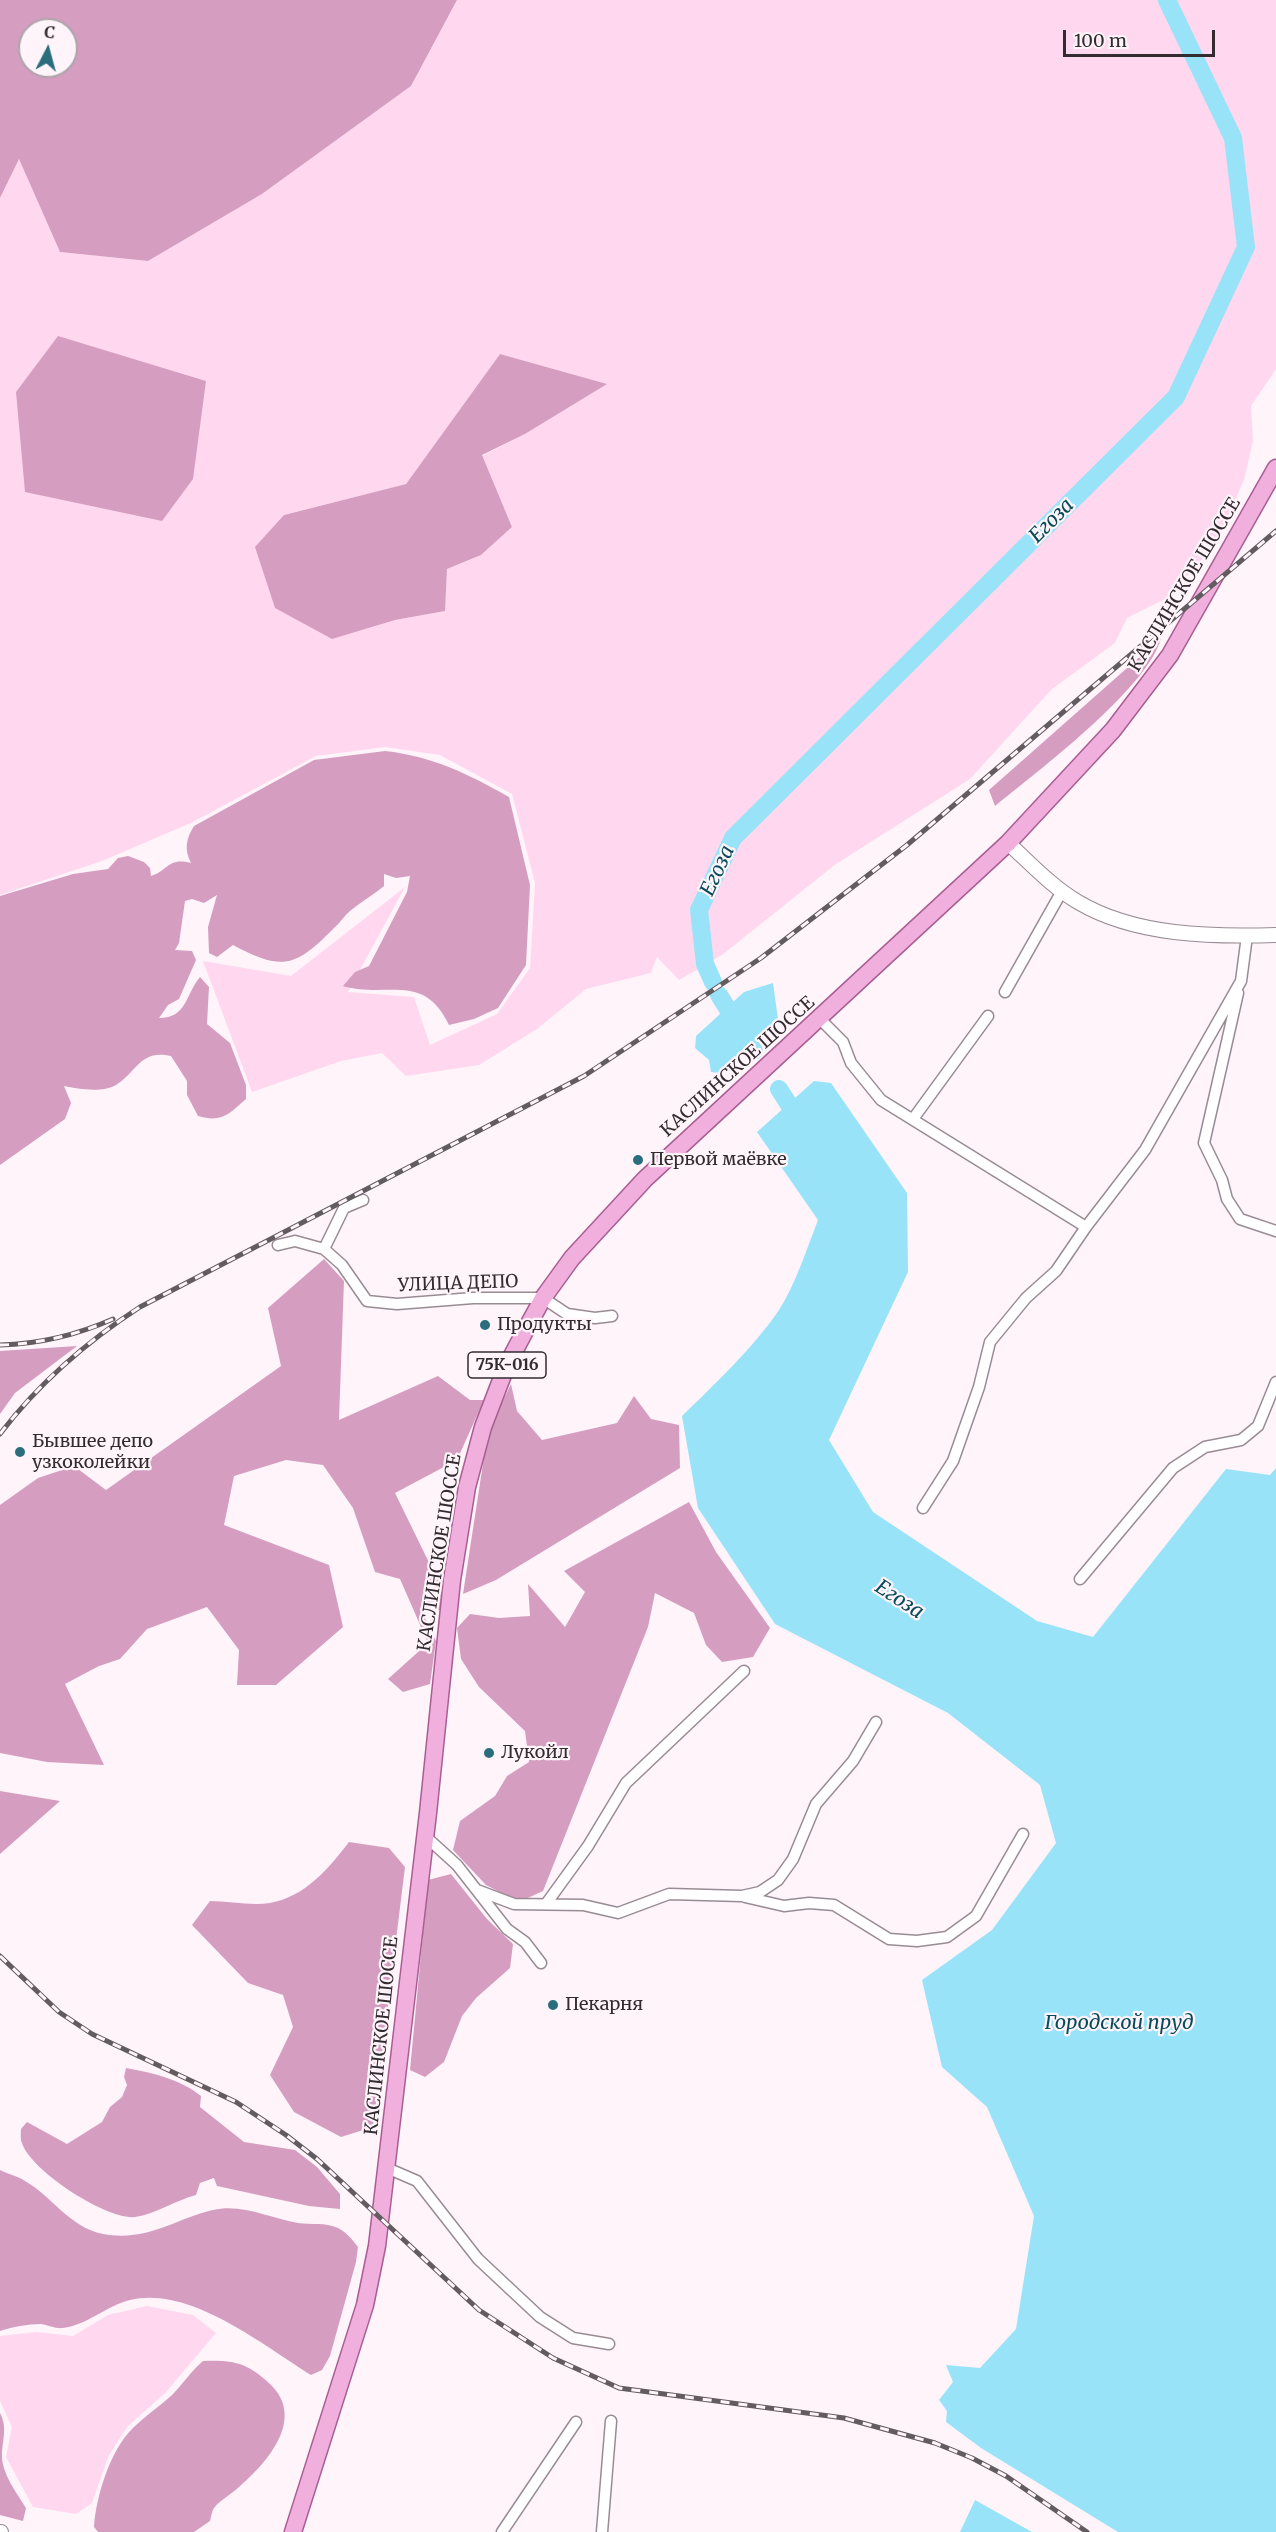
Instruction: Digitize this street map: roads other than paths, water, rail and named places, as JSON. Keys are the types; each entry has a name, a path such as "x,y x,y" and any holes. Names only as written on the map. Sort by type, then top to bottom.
{"main road":[{"name":"КАСЛИНСКОЕ ШОССЕ","path":"293,2532 365,2305 377,2246 425,1836 446,1624 467,1487 483,1427 507,1367 543,1298 577,1252 645,1179 1008,843 1113,730 1164,664 1276,468"}],"street":[{"path":"1008,843 1062,891 1079,903 1133,924 1180,932 1247,936 1276,934"},
{"path":"1005,992 1062,891"},
{"path":"1247,936 1241,981 1204,1143 1222,1179 1227,1199 1240,1219 1276,1231"},
{"path":"923,1508 953,1461 979,1387 990,1342 1026,1298 1056,1271 1086,1227 1145,1150 1241,981"},
{"path":"913,1119 945,1079 988,1016"},
{"path":"820,1018 843,1042 851,1063 881,1101 1086,1227"},
{"path":"324,1250 344,1208 363,1200"},
{"name":"УЛИЦА ДЕПО","path":"278,1245 295,1241 324,1250 342,1265 367,1301 397,1304 472,1298 543,1298 567,1314 595,1318 612,1316"},
{"path":"1080,1580 1173,1468 1205,1447 1241,1440 1258,1426 1276,1382"},
{"path":"546,1904 588,1846 626,1783 744,1671"},
{"path":"742,1896 760,1892 778,1880 793,1859 816,1804 853,1761 876,1722"},
{"path":"477,1890 514,1904 583,1905 618,1913 669,1894 742,1896 784,1906 809,1903 834,1905 889,1939 917,1941 947,1937 976,1916 1023,1834"},
{"path":"425,1836 457,1865 507,1929 525,1942 541,1964"},
{"path":"387,2168 417,2181 478,2259 540,2317 573,2338 609,2344"},
{"path":"602,2532 611,2421"},
{"path":"502,2532 576,2422"}],"water":[{"path":"773,983 778,1019 766,1034 718,1073 711,1072 709,1060 695,1048 696,1036 744,992"},
{"name":"Городской пруд","path":"814,1081 831,1083 907,1193 908,1272 829,1440 873,1512 1037,1621 1093,1637 1226,1469 1270,1475 1276,1468 1276,2532 1118,2532 981,2448 946,2422 947,2411 939,2400 953,2382 946,2365 980,2368 1016,2329 1034,2216 987,2107 942,2067 922,1980 992,1930 1056,1843 1040,1785 948,1713 775,1624 698,1508 682,1416 746,1351 779,1310 796,1278 818,1220 757,1132"},
{"path":"975,2500 1032,2532 960,2532"}],"waterway":[{"name":"Егоза","path":"713,982 705,964 699,910 733,838 1176,397 1246,247 1233,138 1167,0"},
{"name":"Егоза","path":"719,995 754,1051"},
{"name":"Егоза","path":"779,1089 800,1122"}],"railway":[{"path":"0,1434 64,1364 101,1334 140,1307 584,1076 761,958 907,845 1276,531"},
{"path":"0,1345 58,1338 113,1319"},
{"path":"0,1956 59,2012 92,2034 236,2102 286,2135 317,2159 479,2310 553,2358 619,2388 844,2418 935,2443 972,2458 1006,2476 1087,2532"}],"place":[{"name":"Первой маёвке","path":"638,1160"},
{"name":"Продукты","path":"485,1325"},
{"name":"Бывшее депо узкоколейки","path":"20,1452"},
{"name":"Лукойл","path":"489,1753"},
{"name":"Пекарня","path":"553,2005"}]}
